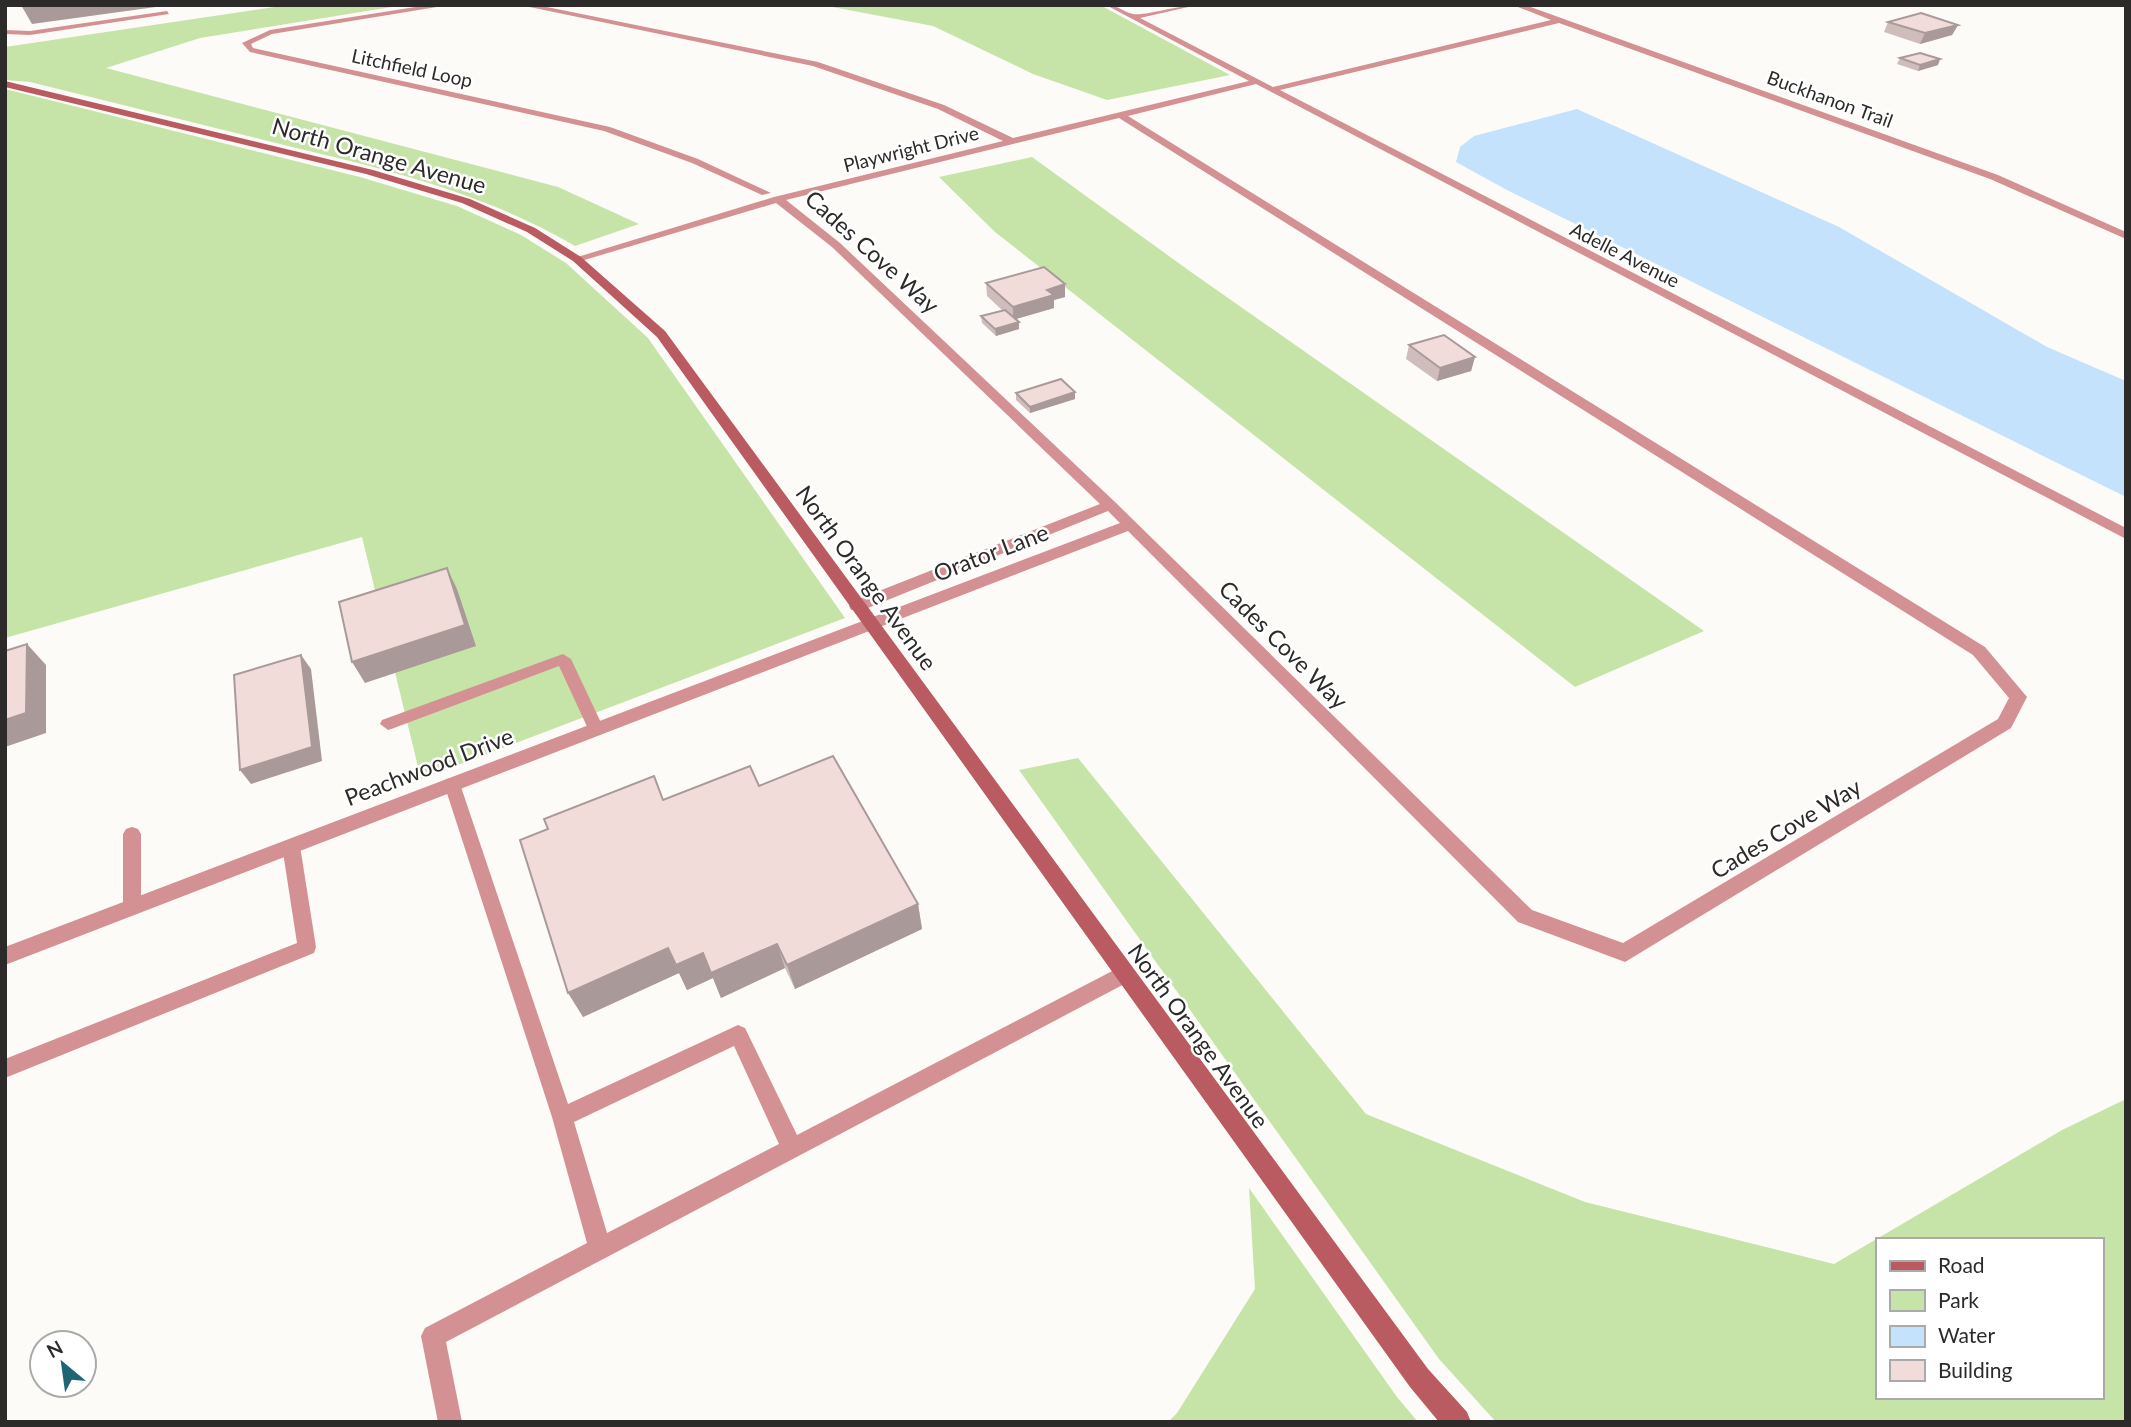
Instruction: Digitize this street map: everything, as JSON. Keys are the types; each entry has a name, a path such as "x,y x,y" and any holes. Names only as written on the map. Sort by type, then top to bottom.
{"street":[{"name":"Litchfield Loop","path":"445,5 270,32 246,43 250,50 607,129 695,161 772,196"},
{"path":"524,5 815,64 941,107 1003,134 1013,142"},
{"name":"Adelle Avenue","path":"1110,5 2126,534"},
{"path":"1132,17 1193,5"},
{"name":"Buckhanon Trail","path":"1517,5 1994,177 2126,236"},
{"path":"1270,90 1560,20"},
{"name":"Playwright Drive","path":"574,257 772,196 1003,134 1244,76"},
{"name":"Playwright Drive","path":"772,196 1013,142 1255,82"},
{"name":"North Orange Avenue","path":"5,84 381,176 466,201 531,230 574,257 661,334 1419,1378 1457,1422"},
{"name":"Cades Cove Way","path":"772,196 836,245 1110,505 1525,916 1625,953 2005,723 2018,697 1979,651 1119,114"},
{"name":"Orator Lane","path":"857,606 1110,505"},
{"name":"Orator Lane","path":"870,624 1129,525"},
{"name":"Peachwood Drive","path":"5,956 870,624"}],"lane":[{"path":"5,32 30,33 167,13"},
{"path":"388,724 563,659 596,729"},
{"path":"452,784 562,1117 600,1248"},
{"path":"132,834 132,907"},
{"path":"5,1069 307,947 290,846"},
{"path":"450,1422 433,1336 1125,974"},
{"path":"562,1117 738,1034 792,1148"}],"green space":[{"path":"288,5 404,5 200,38 106,68 558,187 639,224 575,246 506,211 397,174 30,82 5,80 5,47"},
{"path":"822,5 1100,5 1230,75 1107,100 1033,74 933,26"},
{"path":"5,89 360,177 457,206 521,235 566,263 648,338 845,618 421,779 362,537 5,638"},
{"path":"1032,157 1191,272 1704,631 1575,687 995,232 939,177"},
{"path":"1078,758 1366,1114 1585,1202 1834,1264 1876,1239 1876,1399 2103,1399 2103,1238 1878,1238 2062,1130 2126,1099 2126,1422 1496,1422 1439,1359 1019,770"},
{"path":"1249,1188 1397,1397 1418,1422 1168,1422 1177,1413 1255,1289"}],"water":[{"path":"1577,109 1839,227 2047,347 2126,381 2126,497 1505,189 1456,162 1460,147 1474,136"}],"building":[{"path":"1921,13 1958,25 1925,33 1888,22"},
{"path":"1920,53 1940,59 1920,65 1900,58"},
{"path":"1044,267 1065,284 1047,290 1054,295 1013,307 986,283"},
{"path":"1005,310 1019,322 995,329 981,316"},
{"path":"1444,335 1475,357 1440,368 1409,345"},
{"path":"1061,379 1075,392 1030,407 1016,393"},
{"path":"447,568 465,625 352,662 339,602"},
{"path":"27,644 26,713 5,720 5,651"},
{"path":"301,655 312,747 240,770 234,675"},
{"path":"833,756 918,904 787,965 777,944 711,973 703,953 676,965 668,948 568,993 520,840 548,829 544,819 654,776 663,800 750,766 759,786"}]}
